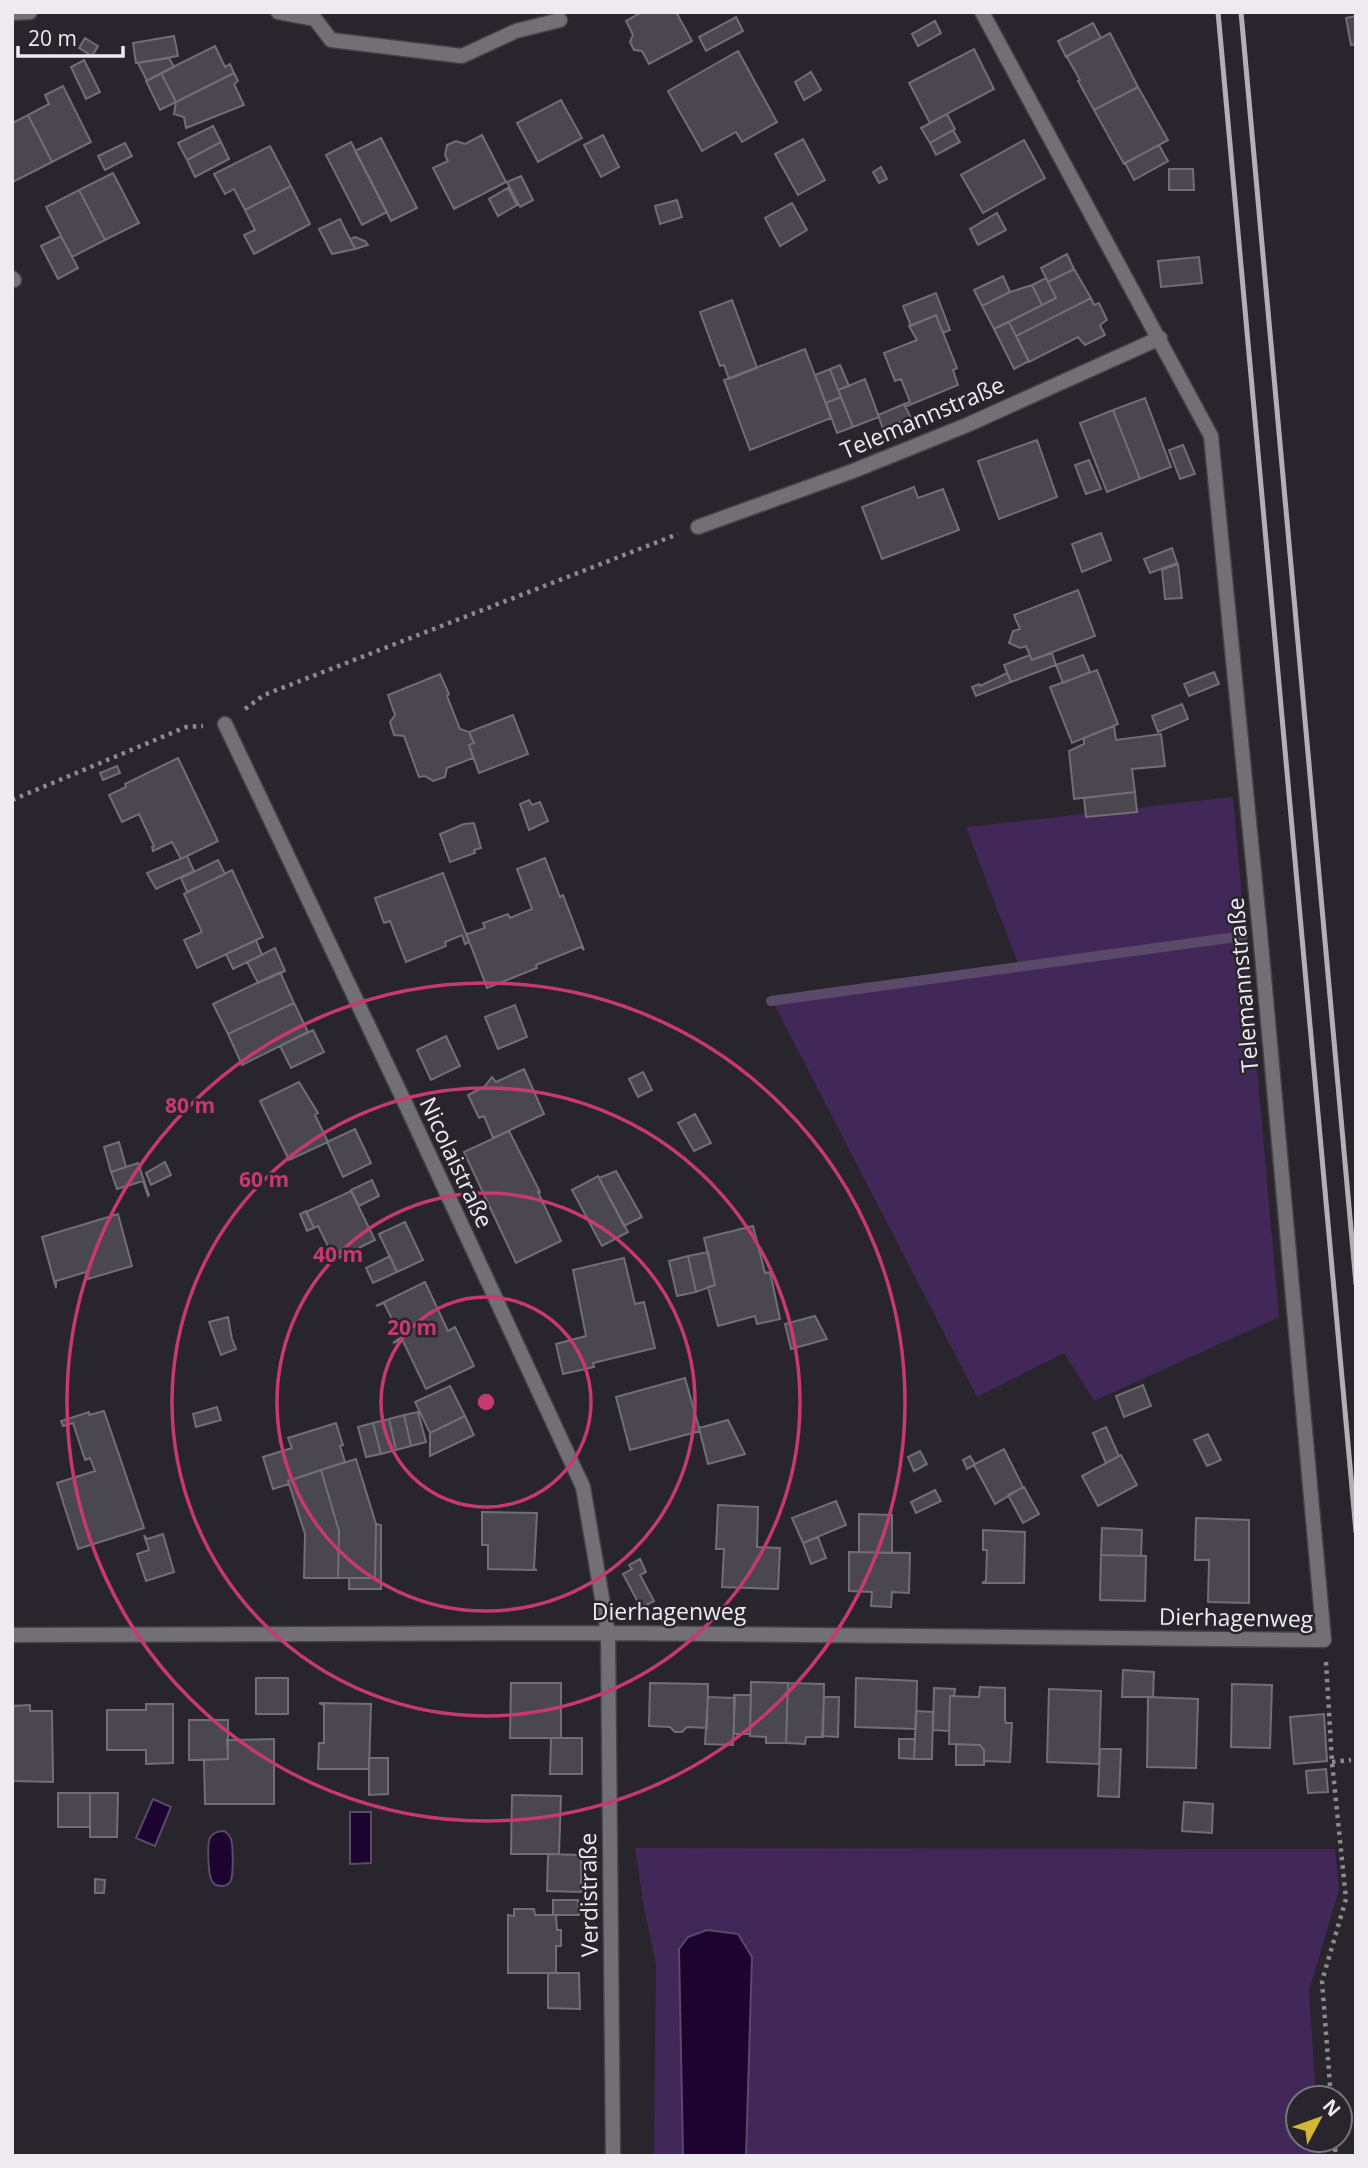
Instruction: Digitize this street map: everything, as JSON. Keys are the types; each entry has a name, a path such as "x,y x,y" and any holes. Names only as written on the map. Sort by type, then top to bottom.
{"street":[{"path":"12,13 30,12"},
{"path":"278,12 316,19 331,40 462,56 516,31 560,20"},
{"name":"Telemannstraße","path":"982,12 1211,436 1260,933 1324,1640"},
{"name":"Telemannstraße","path":"698,527 853,471 942,435 1160,338"},
{"name":"Nicolaistraße","path":"225,724 583,1487 608,1633"},
{"name":"Dierhagenweg","path":"12,1635 608,1633 1324,1640"},
{"name":"Verdistraße","path":"608,1633 613,2156"}],"path":[{"path":"12,800 186,727 225,724 264,695 698,527"},
{"path":"1324,1640 1332,1762 1346,1899 1322,1981 1330,2084"},
{"path":"1332,1762 1351,1760"}],"shaded area":[{"path":"1233,797 1279,1317 1094,1401 1064,1353 977,1397 773,1002 1020,969 966,827"},
{"path":"153,1799 171,1807 155,1846 136,1838"},
{"path":"350,1812 371,1812 371,1863 350,1864"},
{"path":"224,1831 231,1839 233,1868 230,1882 221,1886 213,1883 211,1878 208,1846 213,1834"},
{"path":"635,1848 1335,1849 1339,1890 1309,1990 1315,2084 1284,2084 1284,2154 1321,2156 746,2156 752,1957 679,1950 683,2156 654,2156 656,1964"},
{"path":"707,1930 738,1934 752,1957 746,2156 683,2156 679,1949 688,1937"}],"building":[{"path":"642,12 676,12 692,41 649,64 642,51 634,50 630,42 633,35 626,21"},
{"path":"1356,16 1356,44 1351,45 1346,18"},
{"path":"736,17 743,31 706,51 699,37"},
{"path":"935,21 941,33 918,46 912,34"},
{"path":"1093,23 1101,38 1066,57 1058,41"},
{"path":"1110,33 1138,87 1094,110 1078,81 1080,80 1065,57"},
{"path":"174,36 178,56 136,63 133,43"},
{"path":"85,38 98,46 92,56 79,48"},
{"path":"215,46 225,67 230,64 234,73 176,102 161,73"},
{"path":"974,49 994,89 930,123 909,83"},
{"path":"738,51 777,122 742,142 736,132 702,151 668,91"},
{"path":"169,58 174,67 147,81 138,63"},
{"path":"84,60 100,92 86,99 71,67"},
{"path":"811,72 821,90 804,100 795,82"},
{"path":"161,73 176,102 160,110 146,81"},
{"path":"234,73 238,81 234,84 244,105 186,128 184,117 174,114 176,102"},
{"path":"63,86 91,142 52,162 28,115 49,104 45,95"},
{"path":"1138,87 1168,140 1124,164 1094,110"},
{"path":"561,100 582,138 538,162 517,123"},
{"path":"947,114 955,129 930,143 921,128"},
{"path":"28,115 52,162 13,182 12,123"},
{"path":"213,126 221,142 187,160 178,143"},
{"path":"953,130 960,142 936,155 930,143"},
{"path":"482,135 506,182 454,209 433,168 448,161 445,155 447,145 456,141 465,144"},
{"path":"603,135 619,167 601,177 584,145"},
{"path":"381,138 417,208 391,221 355,151"},
{"path":"803,139 825,180 798,195 775,154"},
{"path":"1024,140 1045,178 983,213 961,175"},
{"path":"221,142 229,159 195,177 187,160"},
{"path":"351,142 387,212 362,225 326,155"},
{"path":"125,143 132,156 105,170 98,156"},
{"path":"1159,145 1168,161 1134,180 1125,163"},
{"path":"270,146 291,186 245,210 234,189 225,194 214,174"},
{"path":"881,167 887,179 879,183 873,172"},
{"path":"1169,169 1193,169 1194,190 1169,190"},
{"path":"113,173 139,223 105,240 79,190"},
{"path":"521,176 533,200 520,207 507,182"},
{"path":"291,186 310,224 254,254 244,235 255,230 245,210"},
{"path":"508,188 517,205 498,216 489,199"},
{"path":"79,190 105,240 72,257 46,207"},
{"path":"677,200 682,217 660,224 655,206"},
{"path":"792,203 807,230 780,246 765,218"},
{"path":"997,213 1006,230 978,245 970,229"},
{"path":"340,219 355,249 332,254 319,229"},
{"path":"61,236 78,268 58,279 41,246"},
{"path":"355,237 368,245 355,249 350,239"},
{"path":"1067,254 1074,269 1048,282 1041,268"},
{"path":"1199,257 1202,283 1161,287 1158,261"},
{"path":"1074,269 1091,298 1016,336 1009,322 1056,298 1048,282"},
{"path":"1003,276 1010,292 982,306 974,290"},
{"path":"1046,278 1056,298 1042,305 1032,285"},
{"path":"1032,285 1042,305 994,329 982,306"},
{"path":"936,293 950,330 943,333 936,315 911,326 903,306"},
{"path":"1091,298 1094,305 1099,303 1107,320 1100,325 1105,335 1085,345 1078,337 1029,362 1016,336"},
{"path":"732,300 757,368 729,379 724,365 720,366 700,312"},
{"path":"936,315 957,368 953,370 958,385 905,407 904,404 910,402 901,379 895,381 884,353 917,340 909,326"},
{"path":"1009,322 1029,361 1014,369 994,329"},
{"path":"805,349 831,418 750,450 724,380"},
{"path":"840,365 849,386 838,390 830,369"},
{"path":"830,369 841,397 826,403 815,375"},
{"path":"865,379 879,417 853,427 838,390"},
{"path":"841,397 853,427 837,433 826,403"},
{"path":"1145,398 1171,467 1140,479 1113,410"},
{"path":"904,404 911,418 883,429 878,415"},
{"path":"1113,410 1140,479 1107,492 1080,423"},
{"path":"1037,440 1057,497 999,519 978,461"},
{"path":"1183,445 1195,474 1180,479 1169,450"},
{"path":"1089,460 1101,489 1086,494 1075,465"},
{"path":"914,487 918,498 943,489 959,530 882,559 862,507"},
{"path":"1101,533 1111,560 1082,572 1072,544"},
{"path":"1172,548 1177,563 1150,573 1144,559"},
{"path":"1178,564 1182,598 1165,599 1162,570"},
{"path":"1078,590 1095,636 1032,660 1026,646 1020,648 1009,643 1013,631 1020,629 1014,615"},
{"path":"1052,653 1056,665 1011,682 1004,665 1030,655 1032,660"},
{"path":"1083,655 1090,672 1063,683 1056,665"},
{"path":"1097,670 1118,724 1072,743 1050,687"},
{"path":"1214,672 1219,684 1189,696 1184,684"},
{"path":"1007,673 1011,682 976,696 972,687"},
{"path":"440,674 460,729 469,732 474,743 469,745 473,758 447,768 445,777 433,781 425,776 419,777 404,736 394,735 390,722 395,715 388,695"},
{"path":"1182,704 1188,719 1158,732 1152,716"},
{"path":"513,715 528,754 479,773 469,745 474,743 469,732"},
{"path":"1114,726 1116,740 1161,734 1165,766 1132,769 1135,792 1074,799 1069,751 1084,744 1084,738"},
{"path":"178,758 218,841 181,859 172,842 153,851 154,846 139,814 122,822 109,795 126,787 125,784"},
{"path":"117,766 120,773 103,780 100,773"},
{"path":"1135,792 1137,812 1086,817 1084,798"},
{"path":"529,800 532,805 540,802 548,821 529,830 520,804"},
{"path":"474,823 481,848 450,862 440,834 464,824"},
{"path":"187,856 194,871 156,889 147,873"},
{"path":"545,858 560,897 563,895 584,950 581,947 487,988 466,933 485,928 483,923 508,914 510,918 532,909 517,869"},
{"path":"218,860 225,874 187,892 181,878"},
{"path":"232,870 263,937 197,968 184,940 202,932 184,894"},
{"path":"443,873 469,942 465,944 462,935 445,942 446,946 406,962 390,921 384,923 375,898"},
{"path":"256,940 262,955 233,969 226,954"},
{"path":"275,948 285,971 258,983 247,962"},
{"path":"280,972 294,1003 228,1034 213,1004"},
{"path":"294,1003 308,1032 242,1065 228,1034"},
{"path":"515,1005 527,1037 498,1049 485,1017"},
{"path":"313,1030 324,1052 291,1068 280,1046"},
{"path":"446,1036 460,1066 431,1080 417,1050"},
{"path":"524,1069 544,1114 493,1138 484,1116 479,1118 468,1095 484,1087 492,1077 496,1082"},
{"path":"643,1072 652,1090 638,1097 629,1079"},
{"path":"299,1082 318,1113 315,1115 328,1142 289,1160 260,1101"},
{"path":"695,1114 711,1143 694,1151 678,1123"},
{"path":"355,1129 371,1163 343,1177 327,1142"},
{"path":"509,1131 561,1241 516,1263 464,1152"},
{"path":"119,1142 126,1167 111,1172 104,1147"},
{"path":"165,1162 171,1175 151,1185 146,1173"},
{"path":"138,1163 148,1196 143,1181 117,1189 111,1172"},
{"path":"616,1171 642,1217 624,1226 599,1178"},
{"path":"598,1176 628,1232 602,1246 572,1190"},
{"path":"372,1180 379,1196 359,1206 351,1190"},
{"path":"351,1191 375,1240 330,1262 334,1258 318,1226 314,1228 306,1212"},
{"path":"306,1211 314,1228 307,1231 300,1214"},
{"path":"118,1214 132,1266 88,1279 86,1272 56,1281 56,1288 42,1237"},
{"path":"405,1222 423,1260 397,1272 379,1234"},
{"path":"753,1226 765,1273 770,1272 780,1319 757,1324 755,1316 718,1326 708,1287 715,1285 704,1238"},
{"path":"708,1252 715,1285 696,1292 688,1256"},
{"path":"390,1256 397,1272 373,1283 366,1268"},
{"path":"688,1256 696,1292 677,1296 669,1261"},
{"path":"624,1258 635,1304 644,1302 655,1348 593,1363 594,1367 563,1374 556,1344 586,1336 573,1270"},
{"path":"425,1282 448,1331 455,1327 474,1366 426,1389 402,1339 393,1343 401,1337 384,1303 376,1306"},
{"path":"815,1316 827,1339 791,1349 785,1324"},
{"path":"228,1317 236,1349 221,1355 209,1322"},
{"path":"685,1378 700,1431 630,1450 616,1397"},
{"path":"1143,1385 1151,1406 1124,1417 1116,1396"},
{"path":"450,1386 465,1416 430,1433 415,1402"},
{"path":"217,1407 221,1420 196,1427 193,1414"},
{"path":"104,1411 144,1528 78,1549 57,1483 95,1471 90,1458 85,1460 73,1423 63,1426 61,1421 89,1412 89,1415"},
{"path":"418,1412 426,1442 411,1446 404,1415"},
{"path":"404,1415 411,1446 396,1450 389,1419"},
{"path":"465,1416 474,1435 430,1456 430,1433"},
{"path":"389,1419 396,1450 381,1454 373,1423"},
{"path":"728,1420 745,1454 708,1464 699,1428"},
{"path":"336,1423 345,1462 288,1481 289,1484 273,1489 263,1457 292,1448 288,1438"},
{"path":"373,1423 381,1454 366,1457 358,1427"},
{"path":"1106,1427 1119,1456 1106,1463 1093,1433"},
{"path":"1208,1434 1221,1460 1207,1466 1194,1440"},
{"path":"1004,1449 1023,1487 995,1504 974,1465 967,1469 963,1460 970,1456 975,1464"},
{"path":"920,1451 927,1464 914,1471 908,1457"},
{"path":"1121,1455 1137,1485 1098,1506 1082,1476"},
{"path":"356,1459 376,1524 375,1578 338,1578 339,1531 321,1470"},
{"path":"321,1470 339,1531 338,1578 304,1578 305,1534 288,1481"},
{"path":"1024,1487 1039,1514 1023,1523 1008,1495"},
{"path":"935,1490 941,1501 916,1513 911,1502"},
{"path":"836,1501 846,1525 803,1543 792,1518"},
{"path":"718,1505 758,1507 757,1547 780,1548 778,1589 722,1587 724,1549 716,1549"},
{"path":"482,1512 537,1513 534,1569 537,1570 488,1569 488,1545 482,1545"},
{"path":"859,1514 892,1515 892,1553 859,1552"},
{"path":"1196,1518 1249,1520 1249,1603 1208,1602 1209,1560 1195,1560"},
{"path":"376,1524 381,1525 381,1589 349,1589 349,1578 375,1578"},
{"path":"1102,1528 1142,1530 1141,1556 1101,1555"},
{"path":"983,1530 1025,1532 1024,1583 982,1583 986,1581 987,1550 983,1550"},
{"path":"163,1534 174,1572 146,1581 137,1554 149,1550 144,1535 147,1539"},
{"path":"818,1537 826,1558 811,1564 803,1543"},
{"path":"849,1552 910,1553 909,1593 892,1592 891,1607 871,1606 872,1592 849,1591"},
{"path":"1101,1555 1146,1556 1145,1601 1100,1600"},
{"path":"640,1559 646,1572 640,1575 654,1601 641,1608 623,1574 632,1569 629,1565"},
{"path":"1123,1670 1154,1672 1153,1697 1122,1697"},
{"path":"256,1678 288,1678 288,1714 256,1714"},
{"path":"856,1678 917,1681 916,1729 855,1727"},
{"path":"751,1682 788,1683 786,1743 766,1743 766,1737 750,1736"},
{"path":"511,1683 561,1683 561,1738 510,1738"},
{"path":"650,1683 708,1684 707,1728 687,1727 682,1732 675,1732 670,1727 649,1726"},
{"path":"788,1683 824,1684 823,1737 806,1737 805,1744 786,1743"},
{"path":"1232,1684 1272,1685 1270,1748 1231,1747"},
{"path":"980,1687 1005,1688 1005,1720 1006,1723 1012,1723 1010,1762 984,1761 984,1750 980,1745 949,1744 950,1696 979,1697"},
{"path":"934,1688 955,1689 954,1696 950,1696 949,1731 933,1730"},
{"path":"1049,1689 1101,1691 1099,1764 1047,1762"},
{"path":"734,1695 751,1695 750,1734 734,1734"},
{"path":"708,1697 735,1698 733,1745 705,1744"},
{"path":"824,1697 839,1697 838,1737 822,1736"},
{"path":"1148,1697 1198,1699 1196,1768 1147,1767"},
{"path":"319,1703 371,1704 369,1769 318,1769 319,1743 324,1743 324,1705"},
{"path":"146,1704 173,1704 173,1763 146,1764 146,1750 107,1750 107,1710 146,1710"},
{"path":"30,1705 30,1711 52,1711 53,1782 12,1781 12,1706"},
{"path":"916,1711 933,1712 932,1759 914,1759"},
{"path":"1324,1714 1327,1761 1294,1764 1290,1717"},
{"path":"189,1720 228,1720 228,1759 189,1760"},
{"path":"551,1738 582,1738 582,1774 550,1774"},
{"path":"274,1739 274,1804 205,1804 204,1760 228,1759 227,1740"},
{"path":"899,1739 915,1739 914,1759 899,1758"},
{"path":"956,1744 980,1745 984,1750 984,1765 956,1765"},
{"path":"1100,1749 1121,1749 1119,1797 1098,1796"},
{"path":"369,1758 388,1758 388,1794 369,1795"},
{"path":"1326,1769 1328,1792 1308,1793 1306,1771"},
{"path":"58,1793 90,1793 90,1827 58,1827"},
{"path":"90,1793 118,1793 117,1837 90,1837"},
{"path":"512,1795 561,1796 559,1854 511,1854"},
{"path":"1184,1802 1213,1804 1212,1833 1182,1831"},
{"path":"548,1854 581,1855 581,1892 547,1891"},
{"path":"95,1879 105,1880 104,1893 95,1893"},
{"path":"553,1900 578,1900 579,1915 553,1915"},
{"path":"514,1909 534,1909 535,1915 556,1915 557,1930 561,1930 561,1946 556,1946 556,1973 508,1973 508,1915 514,1916"},
{"path":"548,1973 579,1973 580,2009 548,2008"}],"waterway":[{"path":"771,1001 1243,936"}],"railway":[{"path":"1218,12 1356,1532"},
{"path":"1241,12 1356,1284"}]}
